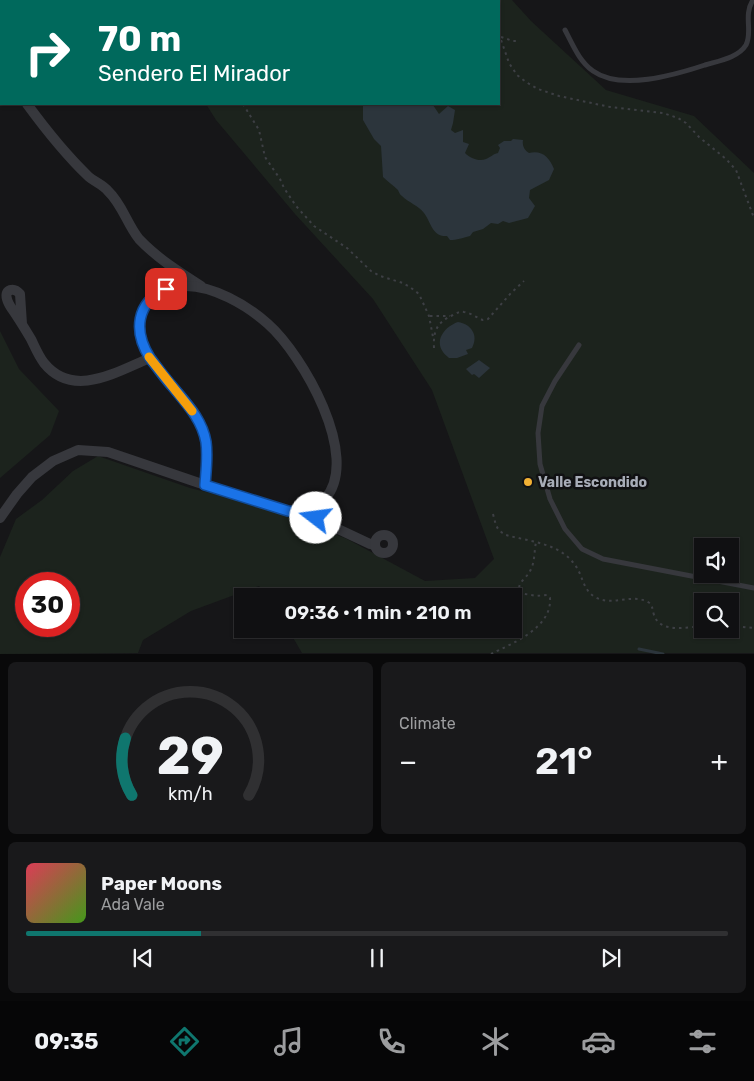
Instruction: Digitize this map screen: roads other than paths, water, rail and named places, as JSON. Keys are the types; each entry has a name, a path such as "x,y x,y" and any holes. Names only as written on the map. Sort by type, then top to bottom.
{"street":[{"path":"0,518 32,477 53,461 78,450 108,452 205,485 296,512 310,510 318,506 329,494 336,478 337,469 334,441 326,414 306,373 289,346 268,323 237,302 204,287 179,272 160,258 139,238 119,204 107,190 91,179 73,160 38,120 28,105"},
{"path":"173,287 179,278 179,272"},
{"path":"204,287 173,287 156,294 150,299 143,310 139,324 144,350 201,426 207,448 205,485"},
{"path":"22,324 44,362 54,372 67,379 93,380 150,358"},
{"path":"310,510 321,521 370,544 374,544"}],"lane":[{"path":"565,30 580,59 593,71 608,78 623,80 652,79 685,72 732,57 739,52 746,45 749,34 748,16 752,0"},
{"path":"579,345 555,381 542,406 538,433 540,464 550,499 565,529 582,549 603,560 754,588"}],"waterway":[{"path":"639,649 663,654"}],"place":[{"name":"Valle Escondido","path":"528,482"}]}
